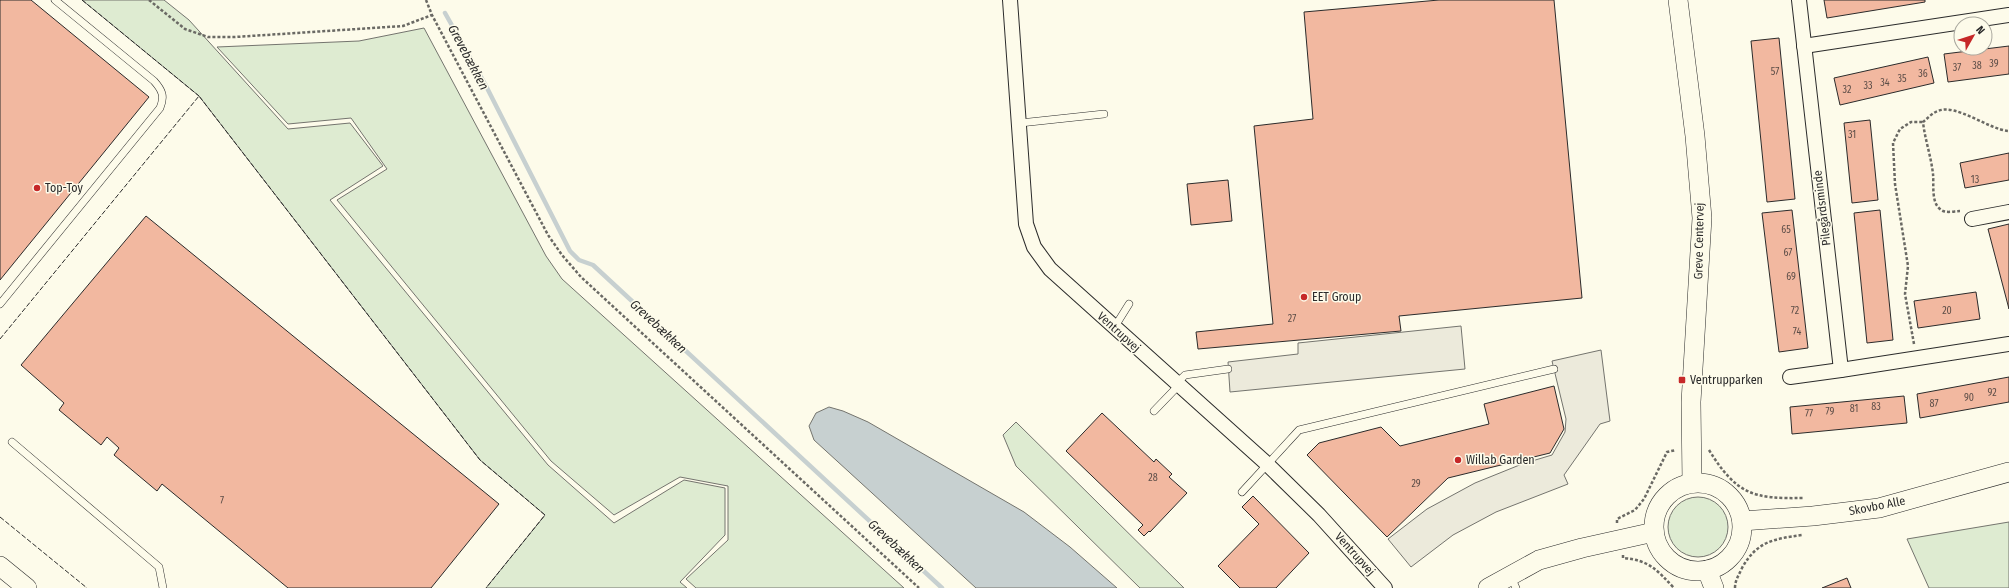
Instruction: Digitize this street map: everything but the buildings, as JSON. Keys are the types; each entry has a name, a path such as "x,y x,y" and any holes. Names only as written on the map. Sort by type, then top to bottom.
{"street":[{"name":"Ventrupvej","path":"1010,0 1020,123 1026,224 1034,247 1050,269 1266,464 1319,515 1385,588"},
{"name":"Greve Centervej","path":"1678,0 1695,136 1702,218 1691,402 1692,483"},
{"name":"Pilegårdsminde","path":"1799,0 1841,370"},
{"path":"1804,46 2009,15"},
{"path":"1972,219 2009,212"},
{"path":"1790,377 2009,344"},
{"name":"Skovbo Alle","path":"1742,521 1813,516 1879,508 2009,472"},
{"path":"1692,483 1706,484 1719,488 1730,496 1738,508 1742,521 1742,534 1734,552 1720,566 1707,570 1693,571 1679,567 1667,558 1658,546 1654,532 1656,515 1663,500 1676,489 1692,483"},
{"path":"1488,588 1513,582 1539,560 1654,532"},
{"path":"0,566 26,588"},
{"path":"1707,570 1714,588"}],"lane":[{"path":"0,304 160,108 163,99 161,90 154,81 55,0"},
{"path":"1020,123 1104,114"},
{"path":"1114,328 1129,304"},
{"path":"1154,411 1185,375 1228,368"},
{"path":"1242,492 1266,464 1299,430 1554,369"},
{"path":"12,442 159,567 164,588"}],"path":[{"path":"149,0 185,29 208,37 235,38 403,26 432,16"},
{"path":"426,0 432,16 548,235 562,255 581,277 919,588"},
{"path":"1917,359 1905,294 1908,266 1895,184 1893,143 1900,130 1911,122 1923,122 1939,110 1950,110 2000,130 2009,131"},
{"path":"1923,122 1925,140 1933,173 1935,203 1939,209 1945,212 1963,210 1972,219"},
{"path":"1617,519 1635,510 1644,499 1667,452 1672,450 1708,449 1715,460 1741,489 1754,495 1774,499 1805,498"},
{"path":"1623,558 1638,559 1650,565 1674,588"}],"green space":[{"path":"82,0 164,0 189,20 288,129 350,123 383,166 330,200 548,465 614,523 684,480 725,488 725,535 680,582 687,588 486,588 545,515 480,460 199,96"},
{"path":"424,28 546,256 562,279 904,588 696,588 686,579 728,540 728,486 680,477 614,515 551,461 337,200 387,169 351,118 288,124 217,47 359,41"},
{"path":"1016,422 1184,588 1140,588 1016,466 1003,435"},
{"path":"1698,497 1715,502 1723,510 1728,527 1723,544 1715,552 1698,557 1681,552 1673,544 1668,527 1673,510 1681,502"},
{"path":"2009,522 2009,588 1929,588 1907,539"}],"shaded area":[{"path":"1461,326 1465,369 1230,392 1228,362 1298,354 1298,343"},
{"path":"1601,350 1610,421 1600,424 1564,475 1568,484 1496,512 1453,535 1411,567 1388,539 1427,509 1475,483 1522,464 1552,455 1565,432 1566,419 1552,361"},
{"path":"829,407 843,411 868,422 1024,512 1070,547 1117,588 976,588 814,440 809,426 816,413"}],"waterway":[{"name":"Grevebækken","path":"445,13 485,84 570,251 579,260 593,265 942,588"}],"fence":[{"path":"82,0 199,96"},
{"path":"0,339 199,96 480,460 545,515 486,588"},
{"path":"0,517 87,588"}],"place":[{"name":"Top-Toy","path":"37,188"},
{"name":"EET Group","path":"1304,297"},
{"name":"Ventrupparken","path":"1682,380"},
{"name":"Willab Garden","path":"1458,460"}]}
